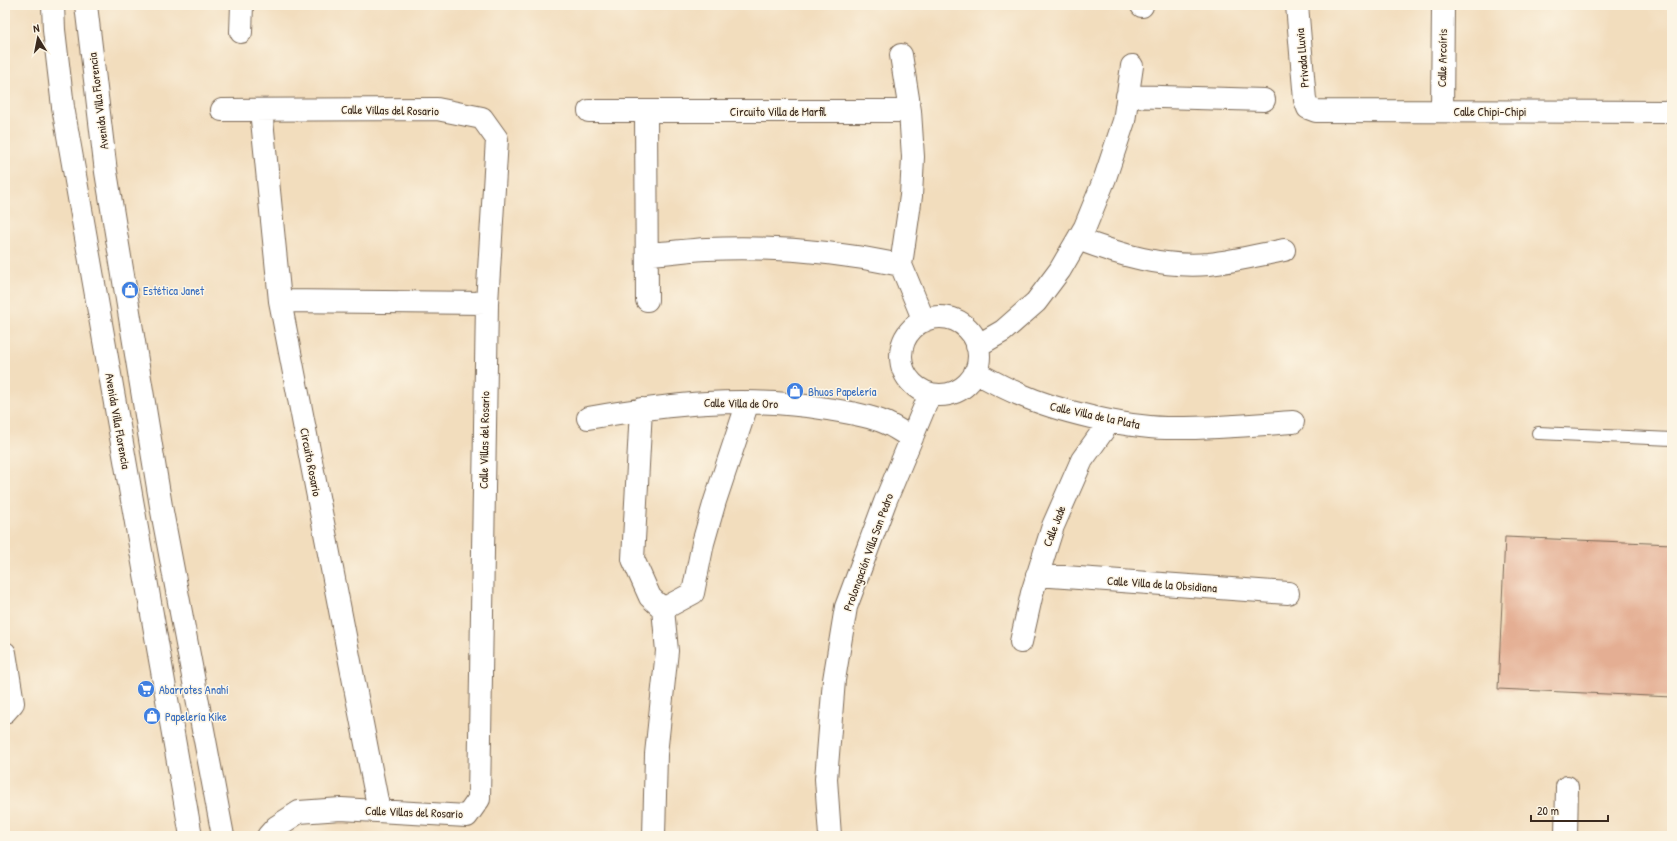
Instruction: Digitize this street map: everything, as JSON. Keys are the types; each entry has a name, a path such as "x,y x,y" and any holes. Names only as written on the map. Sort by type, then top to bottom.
{"street":[{"name":"Avenida Villa Florencia","path":"53,5 54,30 62,95 190,836"},
{"name":"Avenida Villa Florencia","path":"86,5 108,180 161,506 222,836"},
{"path":"241,32 242,5"},
{"name":"Calle Arcoíris","path":"1442,111 1443,5"},
{"name":"Privada Lluvia","path":"1297,7 1305,100 1308,108"},
{"path":"901,55 910,111 913,157 911,196 901,265 924,321"},
{"path":"977,346 1003,331 1036,302 1060,270 1078,240 1085,227 1105,178 1124,121 1132,66"},
{"path":"62,95 96,91"},
{"path":"1127,96 1264,100"},
{"name":"Calle Chipi-Chipi","path":"1308,108 1316,110 1672,112"},
{"name":"Calle Villas del Rosario","path":"222,110 436,109 482,118 497,139 487,303 479,799 467,816 341,809 299,812 276,827 268,836"},
{"name":"Circuito Rosario","path":"261,110 280,302 379,811"},
{"name":"Circuito Villa de Marfil","path":"589,111 910,111"},
{"path":"646,111 647,300"},
{"path":"1078,240 1110,252 1176,264 1208,264 1284,250"},
{"path":"647,254 708,249 769,249 867,258 901,265"},
{"path":"280,302 487,303"},
{"path":"937,318 950,319 962,324 971,334 977,346 979,359 975,372 968,383 957,391 944,395 930,394 918,389 908,379 902,366 901,353 905,339 913,328 924,321 937,318"},
{"name":"Calle Villa de la Plata","path":"975,372 1019,395 1042,403 1110,421 1165,428 1242,426 1293,422"},
{"name":"Prolongación Villa San Pedro","path":"830,836 826,779 834,680 846,607 885,502 930,394"},
{"name":"Calle Villa de Oro","path":"588,418 641,409 703,402 748,402 806,405 844,411 884,422 912,438"},
{"path":"663,609 693,593 715,501 748,402"},
{"path":"641,409 633,560 650,597 663,609 667,651 659,710 656,754 654,836"},
{"name":"Calle Jade","path":"1021,642 1037,575 1053,526 1082,460 1110,421"},
{"path":"134,511 161,506"},
{"name":"Calle Villa de la Obsidiana","path":"1037,575 1288,593"},
{"path":"5,653 13,703 5,712"},
{"path":"1566,836 1567,787"}],"lane":[{"path":"1538,433 1672,439"}],"building":[{"path":"1505,537 1672,544 1672,697 1498,689"}],"place":[{"name":"Estética Janet","path":"130,290"},
{"name":"Bhuos Papelería","path":"795,391"},
{"name":"Abarrotes Anahí","path":"146,689"},
{"name":"Papelería Kike","path":"152,716"}]}
